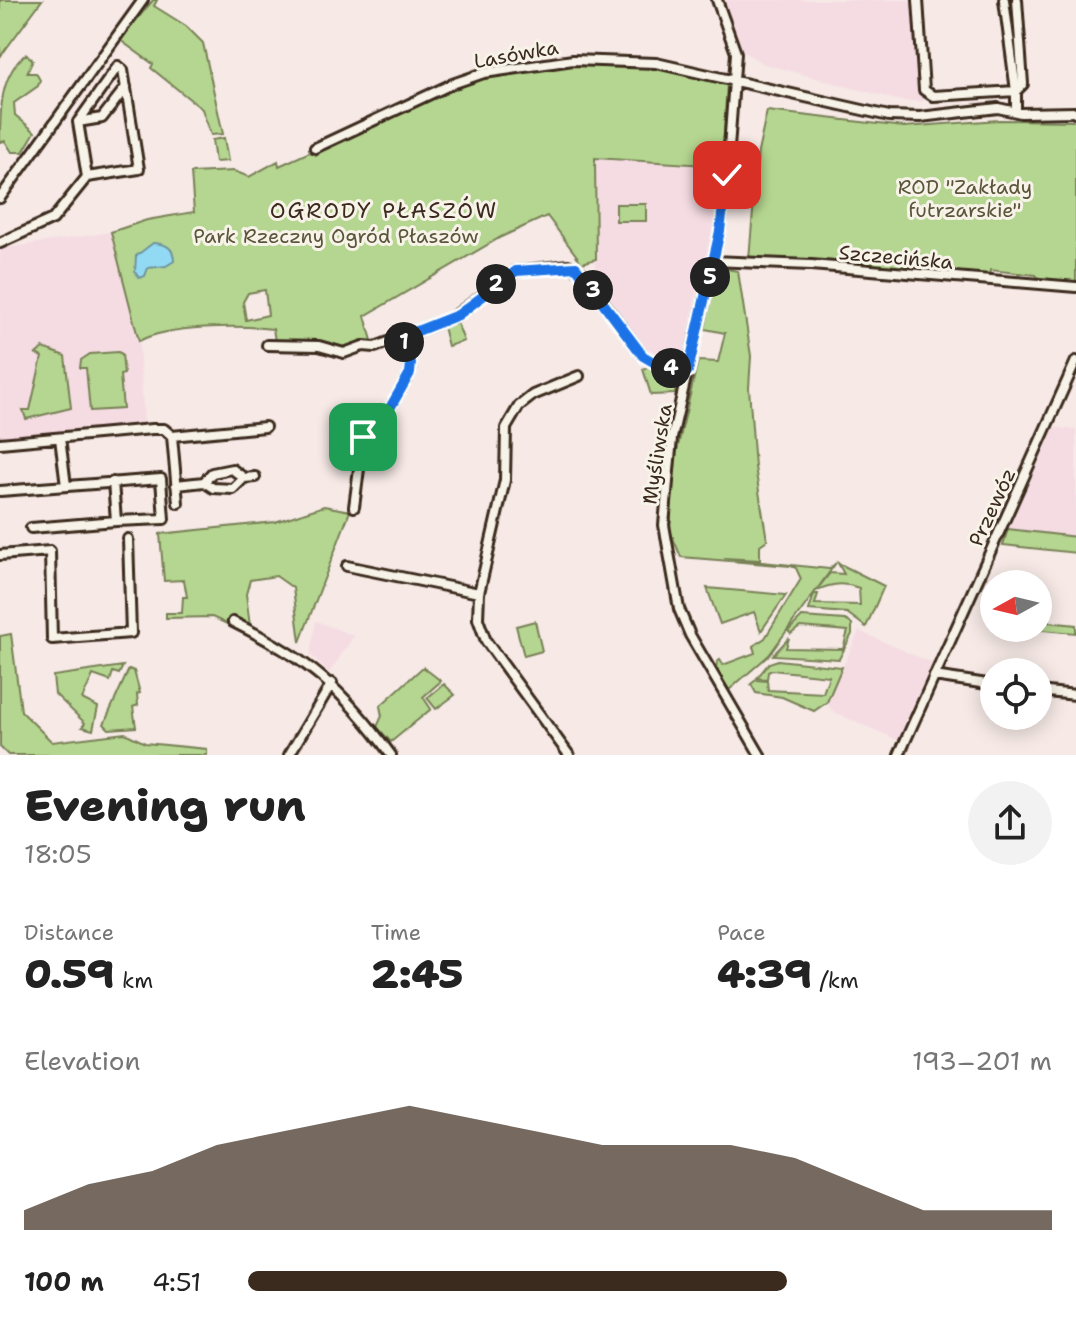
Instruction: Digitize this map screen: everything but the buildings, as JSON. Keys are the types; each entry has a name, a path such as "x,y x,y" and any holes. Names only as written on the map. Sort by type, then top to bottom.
{"street":[{"path":"0,198 143,0"},
{"name":"Myśliwska","path":"717,0 735,48 723,214 672,438 664,498 671,573 679,609 690,635 760,755"},
{"path":"918,0 924,90 928,95 1016,91 1023,84 1024,23 1017,0"},
{"path":"1004,0 1016,112"},
{"name":"Lasówka","path":"315,148 426,94 484,73 573,60 631,60 889,116 920,117 998,108 1016,112 1076,112"},
{"path":"0,243 51,221 87,177 139,169 123,70 118,66 78,122 87,177"},
{"path":"78,122 102,118 126,87"},
{"name":"Szczecińska","path":"713,261 811,265 1076,287"},
{"path":"267,345 319,346 345,353 402,337 458,315 516,271 568,265 581,272 643,356 655,363 688,371"},
{"path":"354,507 364,431 386,415 410,373 411,363 402,337"},
{"name":"Przewóz","path":"899,755 1076,361"},
{"path":"569,755 486,641 478,619 479,593 505,480 505,436 510,420 533,395 579,376"},
{"path":"172,436 265,427"},
{"path":"0,443 164,429 172,436 178,503"},
{"path":"60,438 66,486"},
{"path":"204,482 212,473 232,469 244,478"},
{"path":"176,485 204,482 213,488 233,489 244,478 255,477"},
{"path":"0,491 161,479 164,519 31,528"},
{"path":"113,482 116,521"},
{"path":"0,555 50,551 52,639 93,638 131,633 128,539"},
{"path":"347,566 479,593"},
{"path":"233,622 288,649 332,683 391,755"},
{"path":"934,676 980,683"},
{"path":"289,755 332,683"},
{"path":"1052,692 1076,695"}],"shaded area":[{"path":"724,0 917,0 924,101 901,101 764,64 742,51"},
{"path":"594,158 722,166 713,231 704,276 699,278 683,363 645,348 596,284"},
{"path":"111,232 139,341 144,423 0,439 0,249"},
{"path":"1054,427 1076,430 1076,537 1008,529"},
{"path":"316,621 354,636 329,673 310,654"},
{"path":"859,631 932,663 898,740 833,712 827,702"}],"green space":[{"path":"0,0 42,0 0,57"},
{"path":"153,0 157,0 154,6 186,26 203,43 223,134 211,135 202,109 151,68 153,64 120,40"},
{"path":"26,54 33,60 27,73 36,73 40,80 38,86 14,103 15,115 35,132 23,152 12,152 5,141 0,142 1,106 11,72"},
{"name":"Park Rzeczny Ogród Płaszów","path":"573,61 656,64 727,82 722,166 595,158 596,259 582,263 547,216 501,237 365,316 373,344 347,348 275,341 273,329 242,327 186,329 139,341 111,232 147,220 194,212 191,173 234,171 249,177 278,161 279,166 314,150 316,155 426,94 485,74","holes":["265,290 268,315 246,320 243,302 248,293"]},
{"name":"ROD \"Zakłady futrzarskie\"","path":"767,111 904,127 999,120 1076,121 1076,284 1040,280 1036,275 990,270 989,277 828,262 749,259 758,152"},
{"path":"224,138 228,161 215,162 212,140"},
{"path":"616,204 646,204 646,221 616,221"},
{"path":"726,269 738,271 751,356 749,388 755,467 767,540 760,545 760,560 724,558 829,569 836,563 769,655 729,690 716,668 717,662 720,660 723,665 755,653 753,646 765,638 801,579 796,568 791,566 681,557 670,531 674,463 698,361 718,362 725,333 705,329 717,272"},
{"path":"456,320 464,341 448,346 443,327"},
{"path":"43,348 65,356 71,408 26,419 23,410 30,410 42,357 36,354"},
{"path":"90,354 122,354 124,374 120,375 123,409 90,411 86,368 80,368 81,360"},
{"path":"649,366 678,374 675,394 651,395 643,369"},
{"path":"324,506 350,511 300,642 293,588 276,576 250,580 246,594 250,626 232,619 227,624 212,617 166,618 166,613 182,613 183,597 187,597 184,580 164,581 160,534 275,522"},
{"path":"1008,529 1076,537 1076,553 1003,545"},
{"path":"838,563 884,586 866,627 847,613 809,610 814,594 818,594 815,604 860,605 859,588 853,586 837,585 816,591 830,573 844,574"},
{"path":"707,588 786,595 761,631 754,612 720,624"},
{"path":"802,617 845,620 852,624 852,634 839,659 773,655 789,638 786,648 843,649 848,631 800,627 791,634 788,631"},
{"path":"535,621 542,651 524,656 516,626"},
{"path":"1052,622 1076,625 1076,633 1052,631"},
{"path":"11,634 21,711 52,742 125,733 145,743 207,749 207,755 8,755 0,747 0,636"},
{"path":"778,660 842,667 827,702 814,711 782,697 756,693 751,684 756,680 767,681 768,690 823,693 829,676 772,670 768,672 767,679 757,678 769,663"},
{"path":"123,666 119,674 113,672 110,681 93,675 82,699 98,707 93,730 82,727 85,723 55,694 53,676"},
{"path":"423,667 441,681 423,697 431,709 391,742 377,727 382,716 380,706"},
{"path":"129,669 134,671 140,693 137,694 138,705 133,707 136,727 109,729 104,724"},
{"path":"444,684 455,695 436,709 427,698"}],"water":[{"path":"153,243 168,247 173,252 174,261 166,266 148,268 145,276 139,278 135,272 136,256"}],"district":[{"name":"OGRODY PŁASZÓW","path":"384,210"}],"route":[{"path":"363,437 367,428 386,415 410,373 411,363 402,337 458,315 505,276 521,269 576,267 643,356 655,363 688,371 720,231 727,175"}]}
